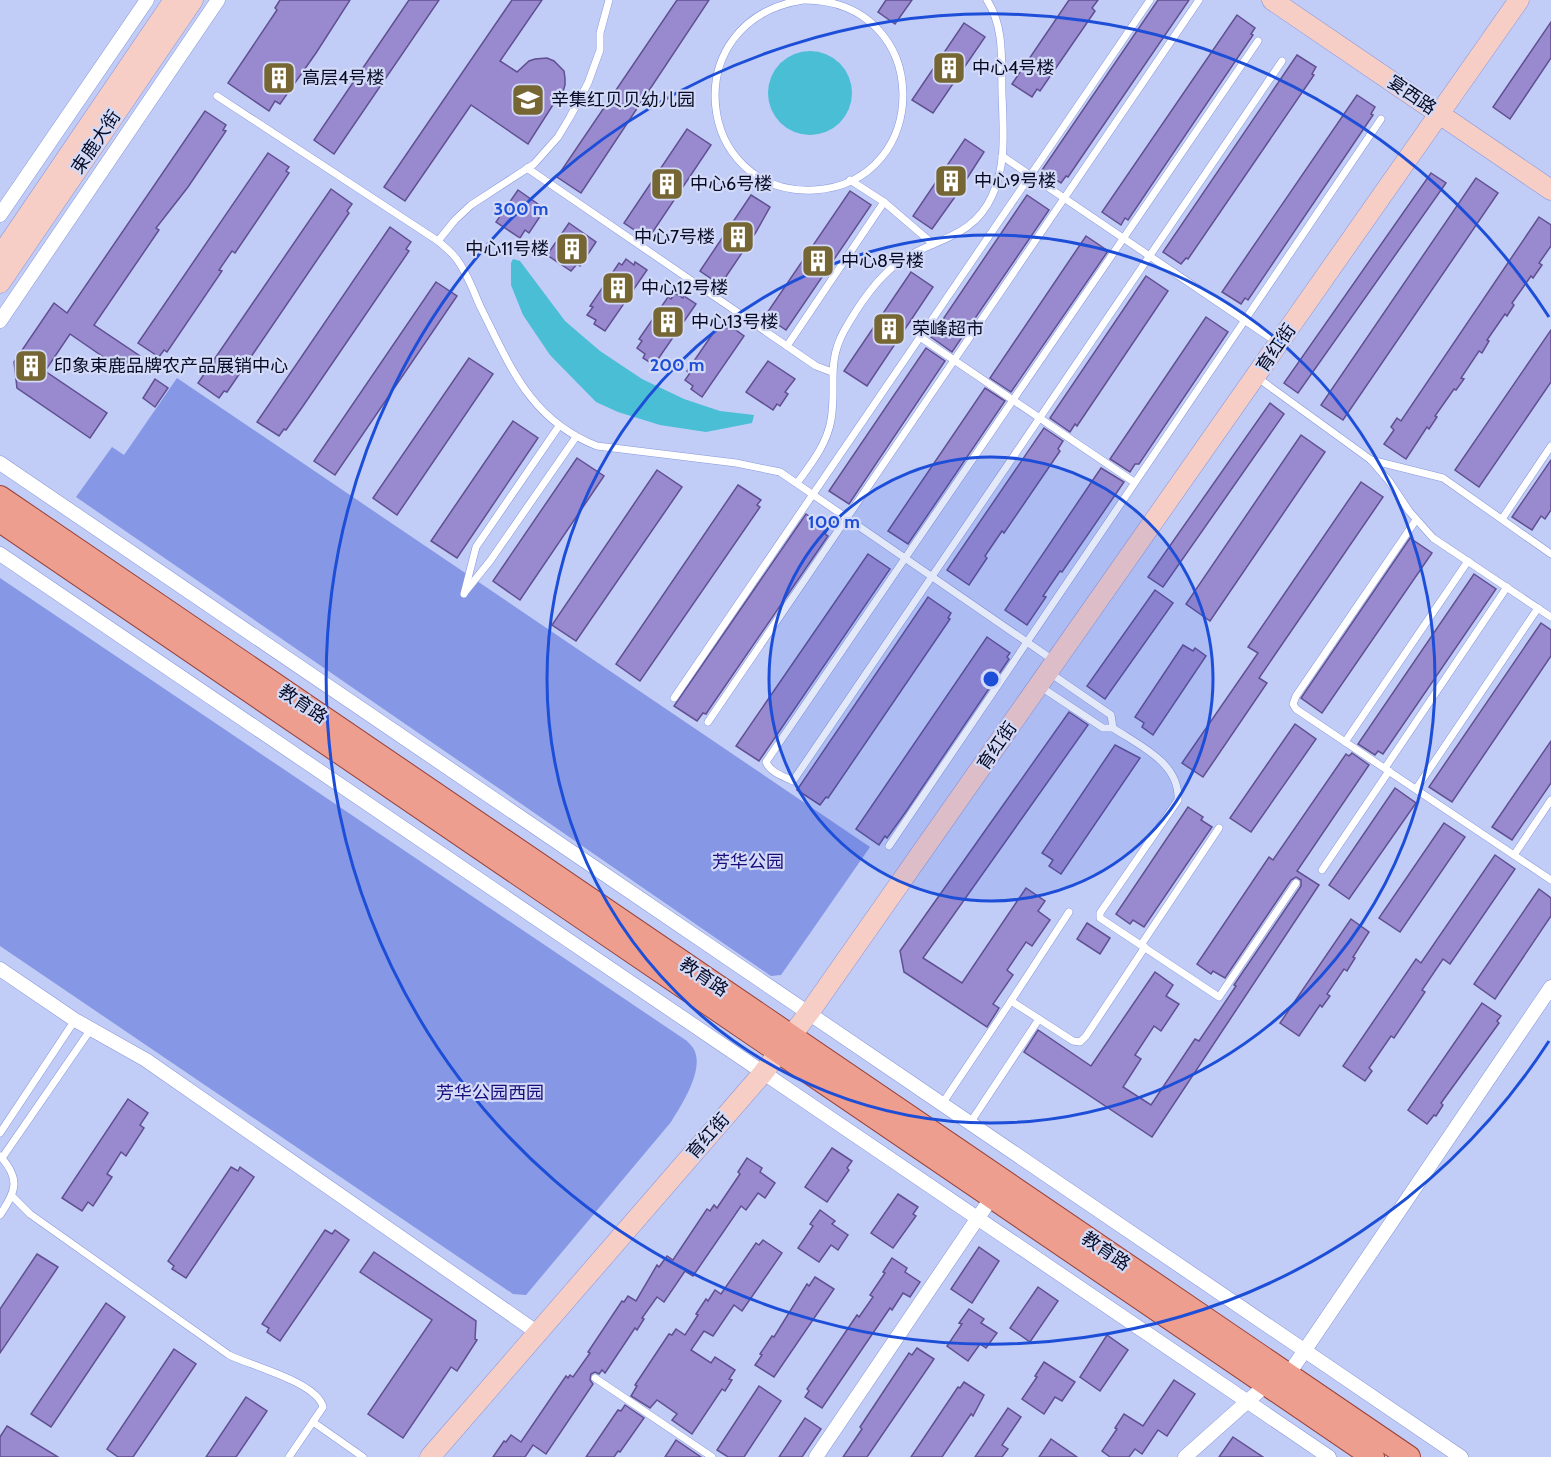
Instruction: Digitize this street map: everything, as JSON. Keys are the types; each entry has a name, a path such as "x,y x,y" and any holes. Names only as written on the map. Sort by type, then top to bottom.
{"main road":[{"name":"教育路","path":"0,497 785,1044 992,1197 1373,1457"},
{"name":"教育路","path":"0,521 1409,1457"}],"street":[{"path":"0,215 147,0"},
{"name":"束鹿大街","path":"0,256 174,0"},
{"name":"束鹿大街","path":"0,283 193,0"},
{"path":"0,321 218,0"},
{"name":"宴西路","path":"1272,0 1551,190"},
{"name":"育红街","path":"430,1457 763,1073 785,1044 1519,0"},
{"path":"0,464 1461,1457"},
{"path":"0,554 1329,1457"},
{"path":"0,969 75,1020 146,1060 538,1333"},
{"path":"1288,1375 1551,987"},
{"path":"816,1457 992,1197"},
{"path":"1185,1457 1267,1384"}],"lane":[{"path":"438,241 455,220 471,206 527,168 546,152 558,136 588,83 600,50 600,33 609,0"},
{"path":"804,0 824,1 844,6 868,21 889,43 901,71 904,101 897,131 881,157 870,168 850,180 829,188 814,190 784,187 770,182 745,165 734,154 723,134 716,112 715,91 718,69 730,42 762,12 776,6 804,0"},
{"path":"798,483 828,435 832,406 832,364 838,343 867,295 895,265 924,247 946,240 961,231 984,211 998,181 1003,146 1000,31 987,0"},
{"path":"674,698 1150,0"},
{"path":"708,722 1199,0"},
{"path":"1258,41 766,762 768,767 793,781 1282,61"},
{"path":"217,96 438,241 456,257 509,363 537,406 559,426 576,437 597,446 765,468 780,472 1026,642 1047,673 1103,728 1113,728 1163,762 1175,778 1179,790 1178,800 1100,913 1100,918 1219,997 1296,883"},
{"path":"889,846 1381,119"},
{"path":"1002,156 1279,343"},
{"path":"527,168 816,366 832,372"},
{"path":"850,180 884,202 933,244"},
{"path":"787,346 884,202"},
{"path":"920,337 1134,482"},
{"path":"1256,376 1371,460 1416,520 1433,538 1551,617"},
{"path":"559,426 476,548 464,594 490,561 576,437"},
{"path":"1502,519 1551,446"},
{"path":"1371,460 1443,478 1551,554"},
{"path":"1416,520 1296,696 1293,704 1551,880"},
{"path":"1346,742 1468,561"},
{"path":"1322,870 1507,587"},
{"path":"1416,789 1538,608"},
{"path":"1047,673 1111,715 1113,728"},
{"path":"1514,855 1551,800"},
{"path":"1011,1001 1073,1041 1080,1042 1219,828"},
{"path":"942,1104 1069,912"},
{"path":"970,1123 1039,1019"},
{"path":"0,1133 75,1020"},
{"path":"0,1215 12,1196 15,1185 13,1176 1,1157 91,1029"},
{"path":"12,1196 30,1215 230,1355 242,1362 281,1374 317,1396 323,1407 289,1457"},
{"path":"595,1377 712,1457"},
{"path":"313,1422 363,1457"}],"green space":[{"name":"芳华公园","path":"177,378 870,847 781,975 771,976 76,497 112,447 124,455"},
{"name":"芳华公园西园","path":"0,578 687,1041 693,1048 697,1060 694,1079 671,1122 526,1295 513,1294 0,946"}],"shaded area":[{"path":"802,51 818,51 834,58 845,69 852,85 849,109 840,123 818,135 802,135 786,128 775,117 768,101 768,85 775,69 786,58"},
{"path":"513,259 520,261 565,321 600,351 642,379 684,399 720,411 754,415 752,423 706,432 660,425 618,412 596,402 550,355 523,315 511,285"}],"building":[{"path":"280,0 350,0 280,104 275,101 269,111 228,83 277,10 275,8"},
{"path":"409,0 439,0 334,154 314,140"},
{"path":"512,0 542,0 500,61 517,72 529,61 535,59 547,58 554,61 564,71 565,85 560,102 556,100 528,144 471,105 405,201 384,187"},
{"path":"677,0 709,0 581,193 557,177"},
{"path":"886,0 912,0 895,24 878,12"},
{"path":"1069,0 1098,0 1092,8 1095,11 1040,91 1037,89 1032,97 1012,84"},
{"path":"1158,0 1189,0 1068,177 1066,176 1061,183 1042,170"},
{"path":"1237,15 1255,28 1251,34 1253,35 1128,220 1125,218 1121,225 1102,212"},
{"path":"1551,22 1551,58 1510,119 1493,107"},
{"name":"中心4号楼","path":"964,23 985,37 933,113 912,100"},
{"path":"1297,55 1316,67 1312,74 1314,75 1188,259 1186,258 1181,264 1163,252"},
{"path":"1357,95 1375,107 1371,114 1373,115 1248,300 1245,298 1241,304 1222,292"},
{"path":"205,111 226,125 223,130 226,131 188,187 156,228 159,230 94,325 140,356 128,374 70,334 45,371 107,413 90,438 17,388 14,362 54,303 67,313"},
{"name":"中心6号楼","path":"687,129 711,145 648,239 624,223"},
{"name":"中心9号楼","path":"965,139 984,152 932,229 913,216"},
{"path":"268,153 289,167 286,171 289,173 235,253 232,251 219,270 222,271 167,352 164,350 159,357 138,343"},
{"path":"1431,173 1446,183 1298,393 1284,383"},
{"path":"1476,178 1498,193 1343,420 1321,405"},
{"path":"331,189 352,204 347,211 349,213 227,392 224,391 219,398 198,383"},
{"path":"518,190 545,209 529,233 525,230 520,238 496,222"},
{"name":"中心8号楼","path":"850,191 871,205 786,330 765,316"},
{"name":"中心7号楼","path":"751,195 770,207 756,232 719,284 700,271"},
{"path":"1027,195 1049,210 952,352 931,337"},
{"path":"1539,217 1551,225 1551,246 1539,263 1542,265 1533,278 1531,276 1512,303 1514,305 1487,340 1489,341 1482,353 1479,351 1461,378 1464,379 1456,390 1454,389 1435,416 1437,417 1429,429 1427,427 1406,459 1384,444 1394,430 1391,427 1397,418 1401,421"},
{"name":"中心11号楼","path":"569,223 596,242 580,266 577,264 571,271 547,255"},
{"path":"390,227 411,242 406,249 409,251 303,406 279,436 257,422"},
{"path":"1086,236 1108,251 1011,392 990,378"},
{"name":"中心12号楼","path":"626,259 647,270 605,331 594,324 596,320 587,315 593,307 590,306 619,263 622,265"},
{"name":"荣峰超市","path":"911,272 933,287 867,386 844,371"},
{"path":"1146,276 1168,291 1077,426 1075,424 1070,432 1050,418"},
{"path":"436,282 457,296 335,475 314,461"},
{"name":"中心13号楼","path":"675,293 696,304 654,365 643,358 645,354 637,348 642,341 639,339 668,297 671,299"},
{"path":"1206,317 1228,332 1139,464 1135,464 1130,472 1110,459"},
{"path":"723,325 731,330 733,328 744,336 702,397 691,389 693,386 685,380 690,373 687,371 716,329 719,330"},
{"path":"1551,330 1551,382 1479,487 1455,470"},
{"path":"926,348 945,361 849,504 829,491"},
{"path":"469,358 493,374 397,515 373,498"},
{"path":"768,361 795,379 785,392 788,394 780,406 777,404 773,410 746,392"},
{"path":"155,379 168,388 155,407 143,398"},
{"path":"985,388 1005,401 908,544 888,531"},
{"path":"1270,403 1284,414 1163,587 1148,577"},
{"path":"513,421 538,438 457,558 431,541"},
{"path":"1044,428 1063,441 1058,449 1060,451 1004,533 1002,531 985,556 987,558 969,585 947,570"},
{"path":"1301,435 1325,452 1210,621 1186,604"},
{"path":"577,458 604,476 520,600 493,581"},
{"path":"1551,460 1551,510 1545,519 1541,516 1532,530 1512,517"},
{"path":"1101,468 1124,482 1043,596 1046,597 1027,625 1005,610"},
{"path":"657,470 682,487 576,641 552,625"},
{"path":"1361,482 1383,497 1259,678 1267,683 1203,777 1182,763 1258,653 1248,647"},
{"path":"738,485 761,500 757,505 760,507 640,681 616,664"},
{"path":"806,514 828,529 825,534 828,536 706,714 703,713 697,721 674,706"},
{"path":"1410,538 1432,553 1322,713 1301,698"},
{"path":"868,554 890,569 759,761 736,746"},
{"path":"1474,574 1496,589 1383,754 1378,751 1375,755 1358,744"},
{"path":"1155,590 1173,603 1105,699 1087,686"},
{"path":"928,597 951,613 948,618 950,619 828,798 826,797 820,805 797,790"},
{"path":"1541,623 1551,630 1551,656 1452,802 1429,787"},
{"path":"987,637 1010,653 1007,657 1009,659 905,813 879,845 856,829"},
{"path":"1183,645 1193,651 1195,648 1206,656 1153,735 1142,727 1144,723 1135,717"},
{"path":"1069,712 1088,725 923,958 962,983 1026,888 1045,901 1038,911 1050,920 1032,946 1026,942 1007,970 1013,975 993,1004 999,1008 987,1027 904,972 900,951"},
{"path":"1295,724 1316,739 1251,832 1230,818"},
{"path":"1551,741 1551,783 1512,840 1492,827"},
{"path":"1115,745 1140,758 1061,874 1049,866 1053,860 1042,853"},
{"path":"1352,753 1369,765 1297,871 1319,885 1152,1137 1024,1052 1038,1030 1091,1066 1155,972 1173,985 1166,996 1179,1004 1161,1031 1154,1026 1135,1055 1141,1059 1123,1087 1151,1105 1195,1039 1199,1041 1236,986 1234,985 1301,886 1301,880 1296,877 1291,880 1225,978 1213,971 1211,974 1197,964 1269,857 1273,860 1346,754 1349,756"},
{"path":"1395,788 1416,803 1349,899 1329,885"},
{"path":"1188,807 1203,817 1201,820 1212,827 1144,927 1133,920 1130,924 1116,914"},
{"path":"1444,823 1465,837 1400,932 1379,918"},
{"path":"1495,855 1515,869 1450,964 1443,959 1422,990 1425,992 1394,1038 1391,1036 1369,1068 1372,1071 1365,1081 1343,1066 1416,959 1421,963"},
{"path":"1539,889 1551,898 1551,916 1495,999 1474,984"},
{"path":"1351,919 1369,932 1347,971 1344,969 1327,994 1330,996 1322,1007 1320,1005 1299,1036 1280,1023"},
{"path":"1087,923 1110,938 1100,954 1077,939"},
{"path":"1482,1003 1501,1016 1497,1021 1499,1023 1441,1103 1443,1105 1436,1116 1434,1115 1427,1124 1408,1110"},
{"path":"128,1099 148,1113 140,1125 144,1128 126,1156 121,1152 107,1174 112,1177 93,1206 88,1202 82,1211 62,1198"},
{"path":"832,1148 852,1161 847,1168 849,1170 827,1202 805,1187"},
{"path":"747,1158 762,1168 760,1172 775,1183 765,1198 758,1193 746,1210 741,1206 693,1276 685,1271 664,1302 657,1297 642,1318 644,1319 637,1330 635,1328 605,1373 602,1370 599,1374 595,1372 591,1374 590,1380 593,1384 546,1454 533,1445 525,1457 493,1457 511,1435 521,1442 566,1376 573,1377 622,1301 624,1302 628,1296 636,1301 657,1265 659,1267 667,1256 673,1260 707,1209 710,1211 714,1205 717,1208 740,1174 738,1172"},
{"path":"231,1167 238,1171 240,1167 254,1177 186,1278 172,1269 174,1266 168,1261"},
{"path":"898,1194 918,1207 913,1214 916,1216 893,1248 871,1233"},
{"path":"820,1210 835,1221 832,1224 848,1235 838,1250 831,1245 819,1262 798,1248 813,1226 810,1224"},
{"path":"325,1230 332,1234 335,1230 349,1240 280,1341 267,1332 269,1328 262,1324"},
{"path":"763,1240 782,1253 742,1311 734,1305 713,1336 704,1331 691,1350 711,1363 715,1357 735,1370 725,1391 722,1389 692,1434 672,1420 677,1414 657,1400 650,1408 631,1396 637,1386 635,1385 669,1334 672,1335 676,1329 685,1335 706,1299 708,1301 715,1290 721,1294 756,1243 759,1245"},
{"path":"979,1247 999,1261 972,1303 951,1289"},
{"path":"374,1252 476,1321 475,1339 477,1340 457,1371 451,1367 403,1438 368,1414 432,1320 360,1272"},
{"path":"37,1254 58,1267 0,1353 0,1309"},
{"path":"892,1258 907,1268 905,1272 920,1282 910,1297 903,1293 892,1310 890,1308 822,1408 805,1397 809,1391 807,1389 857,1315 859,1317 873,1297 870,1295"},
{"path":"815,1277 834,1289 774,1377 755,1365 807,1284 809,1286"},
{"path":"1038,1287 1058,1301 1030,1342 1010,1328"},
{"path":"106,1303 125,1317 51,1427 31,1414"},
{"path":"969,1309 984,1319 981,1323 997,1333 986,1348 980,1344 968,1361 947,1346"},
{"path":"1107,1335 1128,1350 1100,1391 1080,1377"},
{"path":"917,1348 934,1359 867,1457 843,1457 909,1353 912,1355"},
{"path":"174,1349 196,1364 133,1457 118,1457 107,1449"},
{"path":"1044,1362 1075,1382 1062,1401 1055,1397 1044,1414 1022,1399"},
{"path":"1174,1380 1195,1394 1167,1436 1158,1430 1142,1454 1135,1449 1129,1457 1110,1457 1102,1451 1124,1414 1143,1426"},
{"path":"964,1382 984,1395 973,1416 971,1414 942,1457 911,1457 958,1387 960,1388"},
{"path":"759,1386 781,1401 744,1457 728,1457 717,1450"},
{"path":"246,1397 267,1411 236,1457 206,1457"},
{"path":"625,1405 644,1418 620,1452 618,1451 614,1457 586,1457 618,1410 621,1411"},
{"path":"1008,1408 1021,1417 1002,1445 1008,1449 1002,1457 975,1457"},
{"path":"805,1418 821,1429 802,1457 779,1457"},
{"path":"7,1426 58,1457 0,1457 0,1437"},
{"path":"1233,1437 1263,1457 1219,1457"},
{"path":"1051,1439 1077,1457 1039,1457"},
{"path":"676,1440 701,1457 665,1457"}],"place":[{"name":"中心4号楼","path":"949,68"},
{"name":"高层4号楼","path":"279,78"},
{"name":"辛集红贝贝幼儿园","path":"528,100"},
{"name":"中心9号楼","path":"951,181"},
{"name":"中心6号楼","path":"667,184"},
{"name":"中心7号楼","path":"738,237"},
{"name":"中心11号楼","path":"572,249"},
{"name":"中心8号楼","path":"818,261"},
{"name":"中心12号楼","path":"618,288"},
{"name":"中心13号楼","path":"668,322"},
{"name":"荣峰超市","path":"889,329"},
{"name":"印象束鹿品牌农产品展销中心","path":"31,366"}]}
